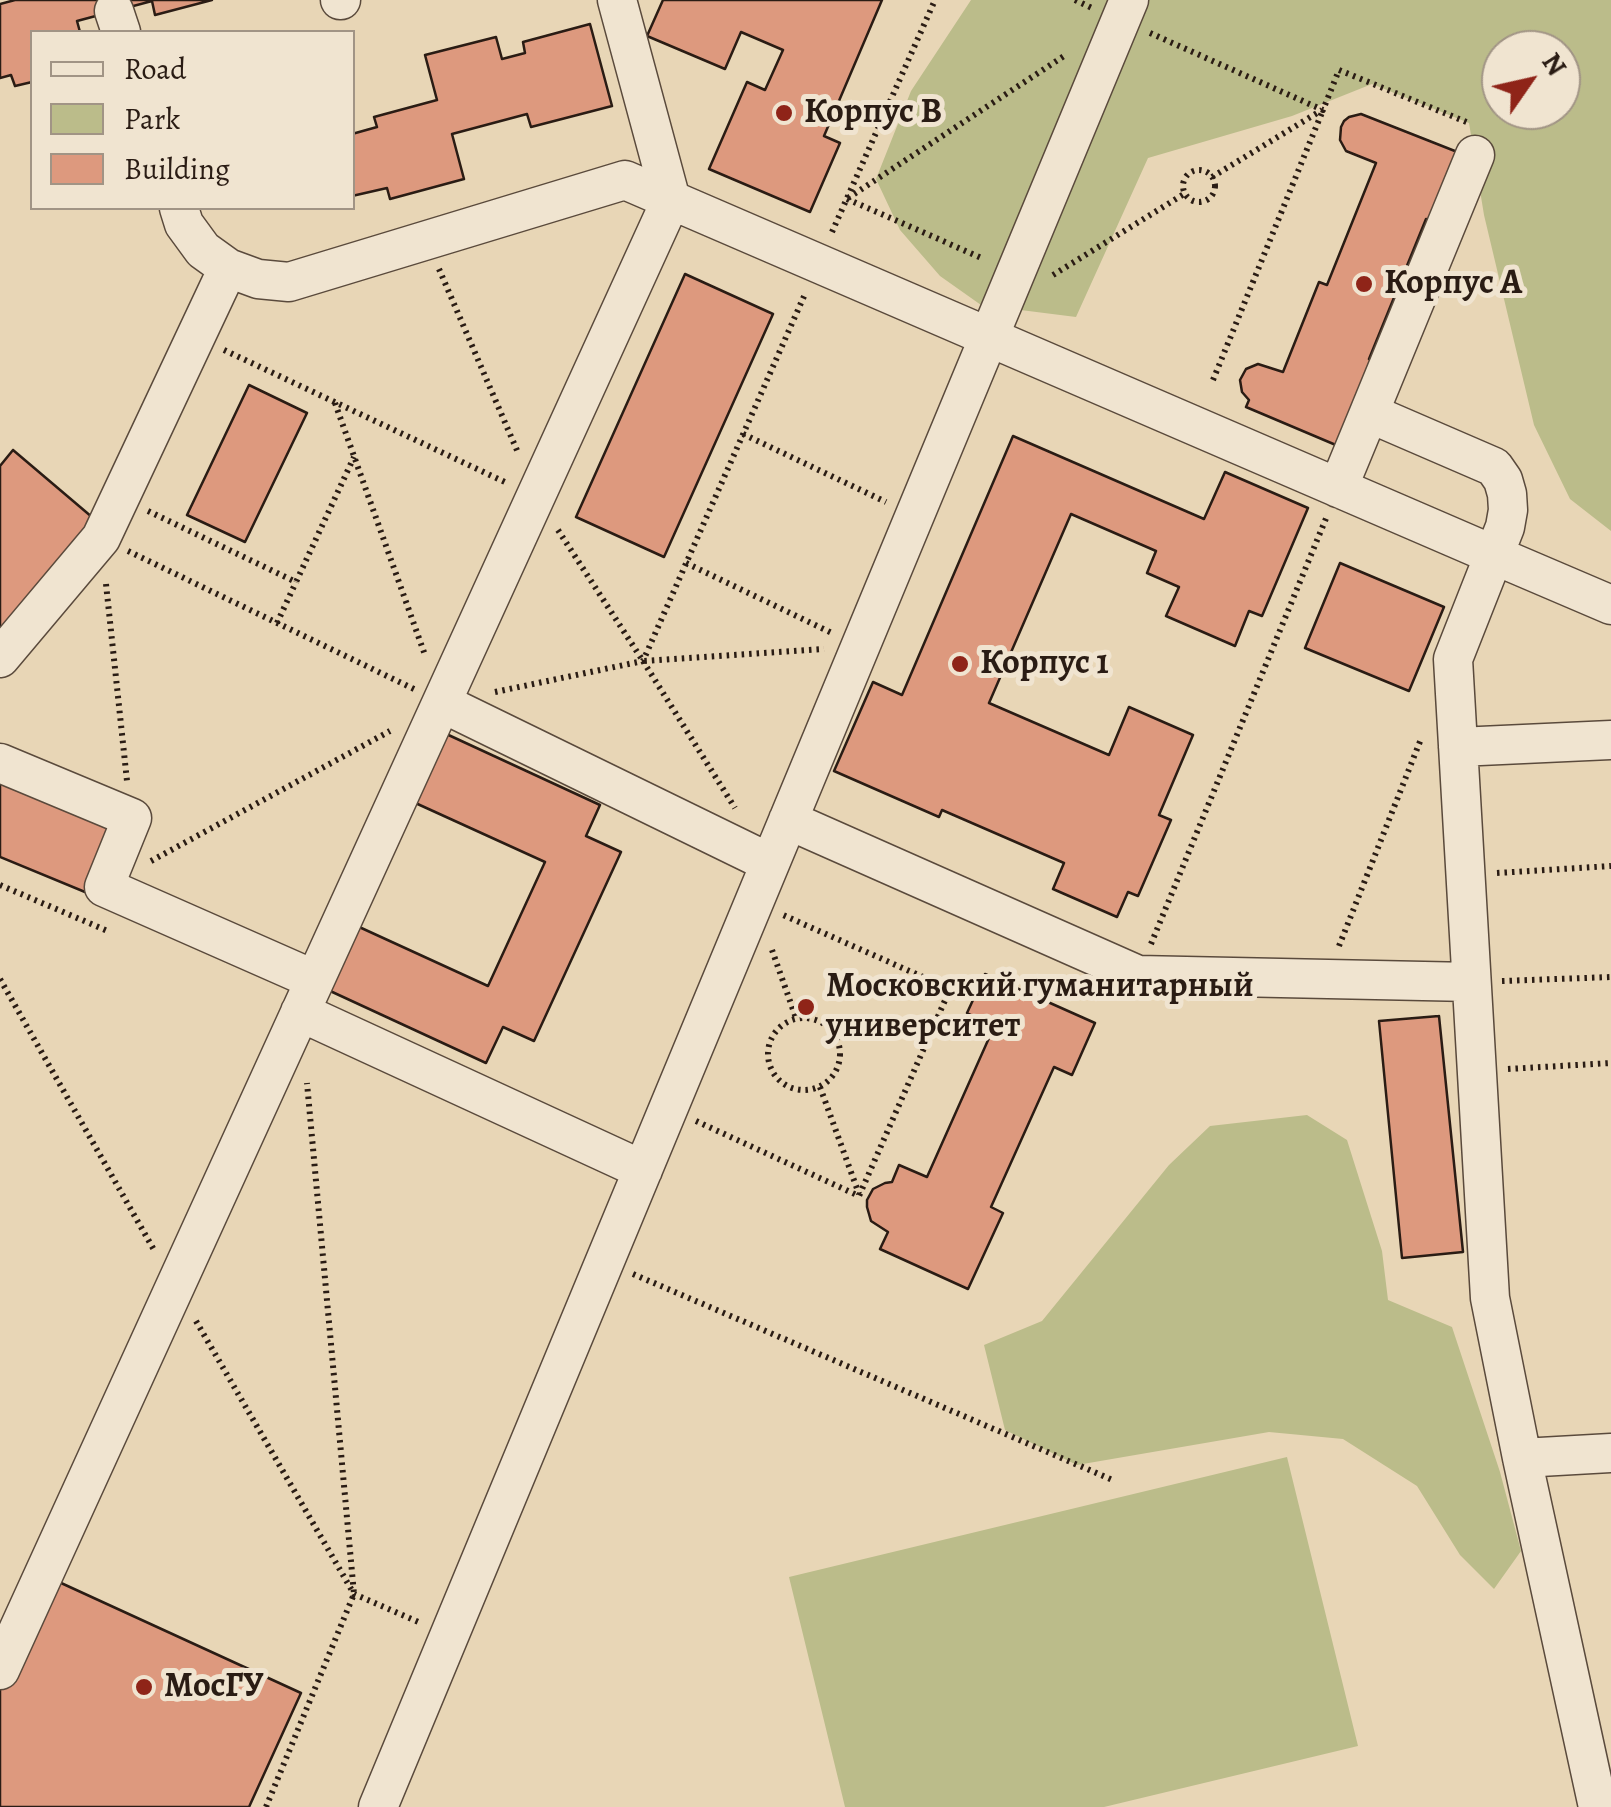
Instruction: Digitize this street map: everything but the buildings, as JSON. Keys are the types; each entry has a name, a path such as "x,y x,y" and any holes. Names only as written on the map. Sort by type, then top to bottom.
{"lane":[{"path":"0,1670 671,200 616,0"},
{"path":"378,1807 989,337 1136,15"},
{"path":"1338,488 1475,155"},
{"path":"180,210 184,224 203,250 228,268 258,279 290,282 625,180 1611,605"},
{"path":"0,658 101,538 228,268"},
{"path":"1369,413 1494,467 1507,494 1505,526 1453,659 1441,738 1466,875 1490,1298 1598,1807"},
{"path":"442,703 770,863"},
{"path":"1441,738 1611,740"},
{"path":"0,763 132,818 104,886 643,1170"},
{"path":"788,820 1138,974 1471,982"},
{"path":"1522,1458 1611,1453"}],"path":[{"path":"642,661 935,0"},
{"path":"1136,15 1323,110"},
{"path":"847,199 1070,53"},
{"path":"1213,380 1339,70 1486,129 1475,155"},
{"path":"1212,178 1323,110"},
{"path":"1204,171 1212,178 1214,189 1208,199 1198,202 1184,194 1183,184 1191,172 1204,171"},
{"path":"427,240 536,496"},
{"path":"334,402 442,703"},
{"path":"743,434 915,516"},
{"path":"277,623 354,457"},
{"path":"1138,974 1338,488"},
{"path":"120,497 296,582"},
{"path":"101,538 442,703 642,661"},
{"path":"101,538 132,818"},
{"path":"686,562 860,646"},
{"path":"642,661 738,812"},
{"path":"104,886 391,730"},
{"path":"1326,979 1441,738"},
{"path":"1466,875 1611,866"},
{"path":"754,902 796,1018"},
{"path":"754,902 950,989 860,1196"},
{"path":"1471,982 1611,977"},
{"path":"0,979 354,1594 449,1636"},
{"path":"808,1017 821,1021 837,1037 840,1062 834,1076 820,1087 793,1089 771,1069 769,1044 783,1024 808,1017"},
{"path":"1476,1071 1611,1063"},
{"path":"266,1807 354,1594 306,1070"},
{"path":"820,1087 860,1196"},
{"path":"668,1109 860,1196"},
{"path":"605,1261 1115,1481"}],"green space":[{"path":"971,0 1611,0 1611,531 1570,499 1534,425 1484,215 1469,123 1372,84 1292,116 1148,158 1076,317 981,305 940,276 900,230 876,179 911,91"},
{"path":"1307,1115 1347,1140 1382,1251 1388,1300 1452,1327 1500,1472 1521,1551 1494,1589 1460,1555 1417,1486 1343,1439 1269,1432 1077,1465 1005,1430 984,1345 1042,1321 1169,1165 1210,1126"},
{"path":"1287,1457 1358,1746 1104,1807 845,1807 789,1577"}],"place":[{"name":"Корпус В","path":"784,113"},
{"name":"Корпус А","path":"1364,284"},
{"name":"Корпус 1","path":"960,664"},
{"name":"Московский гуманитарный университет","path":"806,1007"},
{"name":"МосГУ","path":"144,1687"}]}
